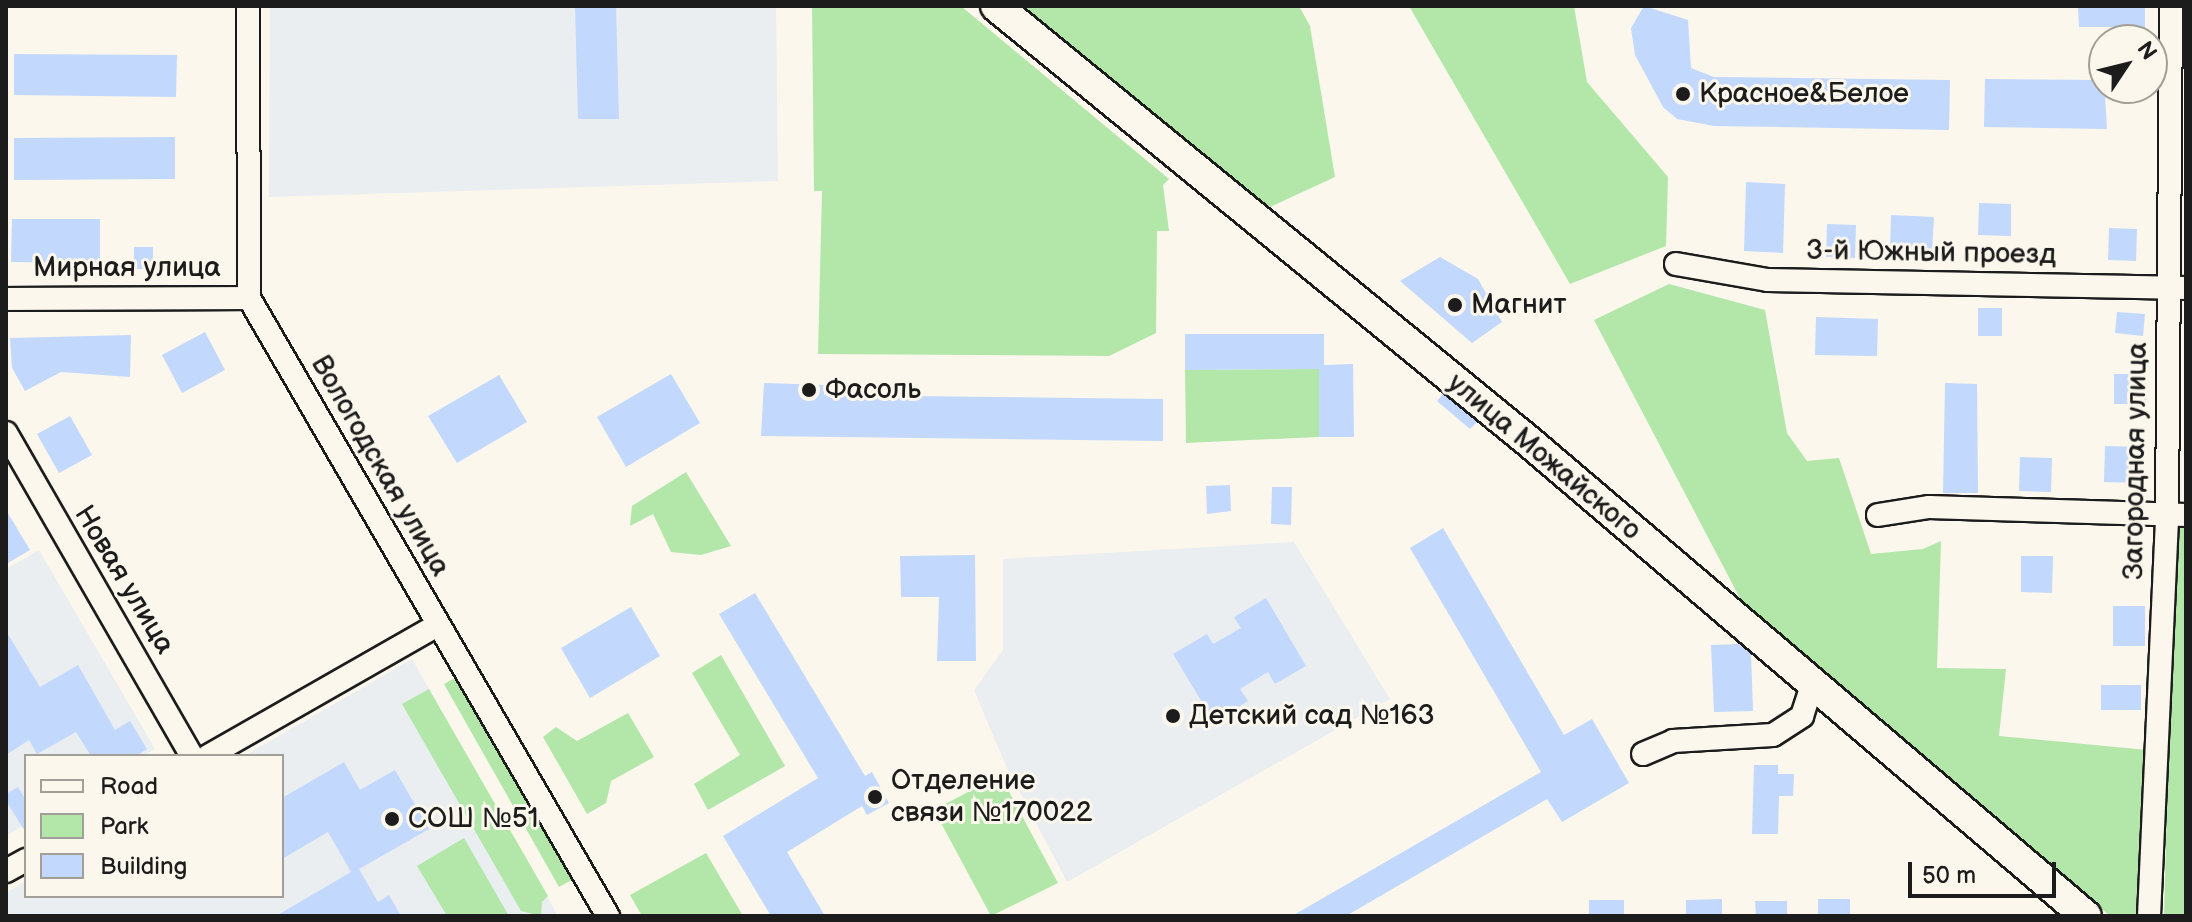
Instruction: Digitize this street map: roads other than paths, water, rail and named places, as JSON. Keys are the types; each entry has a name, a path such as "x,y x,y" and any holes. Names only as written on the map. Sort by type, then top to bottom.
{"main road":[{"name":"улица Можайского","path":"996,6 1527,440 1812,686 2086,916"}],"street":[{"name":"Вологодская улица","path":"248,6 249,298 608,916"},
{"name":"Загородная улица","path":"2149,916 2177,515 2178,53 2171,6"},
{"name":"3-й Южный проезд","path":"1676,264 1768,280 2177,288"},
{"name":"Мирная улица","path":"6,299 249,298"},
{"name":"Новая улица","path":"6,433 191,754"},
{"path":"1878,515 1929,507 2177,515"},
{"path":"212,754 438,625"},
{"path":"1643,754 1673,741 1773,735 1802,716 1812,686"},
{"path":"6,871 24,861"}],"place":[{"name":"Красное&Белое","path":"1683,94"},
{"name":"Магнит","path":"1455,305"},
{"name":"Фасоль","path":"809,390"},
{"name":"Детский сад №163","path":"1173,716"},
{"name":"Отделение связи №170022","path":"875,797"},
{"name":"СОШ №51","path":"392,819"}]}
